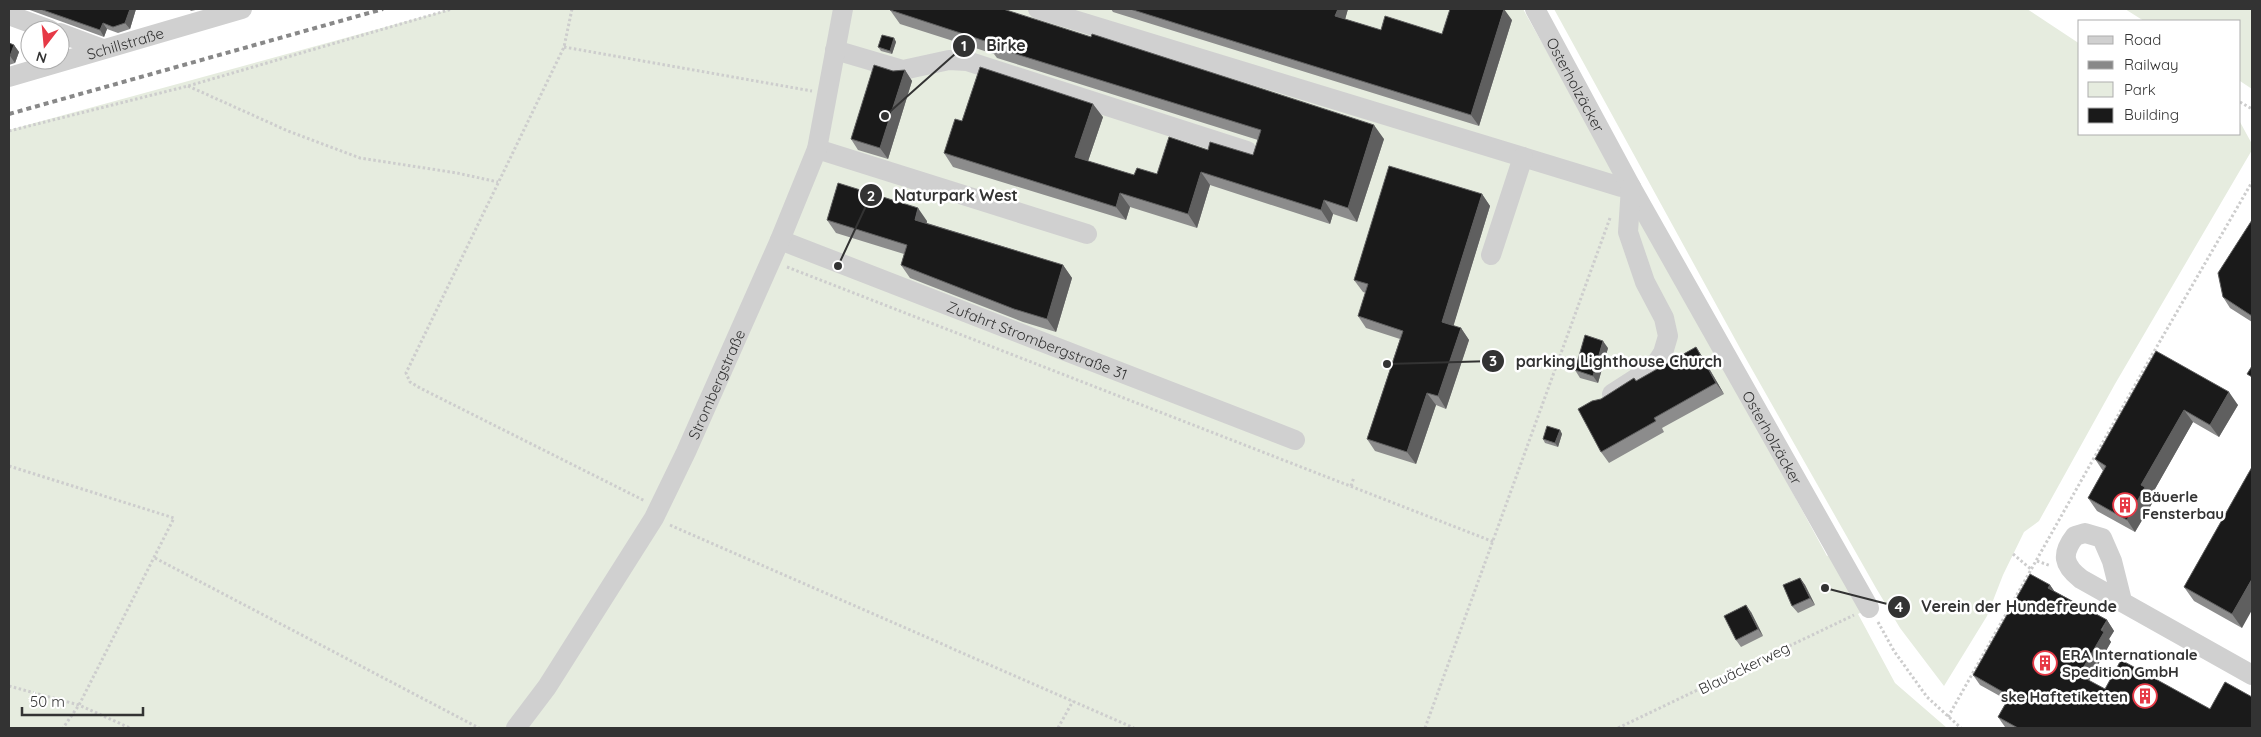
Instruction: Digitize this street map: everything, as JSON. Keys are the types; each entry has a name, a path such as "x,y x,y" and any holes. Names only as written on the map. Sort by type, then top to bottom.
{"street":[{"name":"Schillstraße","path":"9,77 242,9"},
{"name":"Strombergstraße","path":"516,728 563,663 656,513 686,452 780,240 817,149 843,9"},
{"path":"1038,9 1621,187 1631,187 1628,232 1645,282 1664,318 1668,336 1664,353 1654,367 1602,400"},
{"name":"Osterholzäcker","path":"1535,9 1631,187 1870,608"},
{"path":"9,15 23,20"},
{"path":"70,37 103,49"},
{"path":"835,50 903,70 949,60 967,62 1247,151"},
{"path":"817,149 1087,234"},
{"path":"1491,255 1523,157"},
{"name":"Zufahrt Strombergstraße 31","path":"780,240 1296,440"},
{"path":"2122,601 2112,561 2102,538 2092,534 2076,536 2065,552 2066,561 2071,571 2122,601 2252,675"}],"path":[{"path":"9,131 188,86 452,9"},
{"path":"572,9 564,47 406,373 410,382 656,513 1134,728"},
{"path":"564,47 826,93"},
{"path":"188,86 288,131 360,158 458,173 498,182"},
{"path":"2241,103 2252,109"},
{"path":"1948,717 2152,354 2252,182"},
{"path":"1426,728 1611,215"},
{"path":"771,260 1494,542"},
{"path":"9,466 174,518 79,704 63,728"},
{"path":"1351,486 1354,477"},
{"path":"2013,554 2032,570"},
{"path":"155,558 479,728"},
{"path":"1870,608 1894,651 1927,698 1961,728"},
{"name":"Blauäckerweg","path":"1618,728 1870,608"},
{"path":"9,686 79,704 130,728"},
{"path":"1058,728 1073,701"}],"green space":[{"path":"451,9 1523,9 1744,403 1827,556 1837,551 1869,608 1858,614 1895,683 1947,728 9,728 9,130"},
{"path":"1554,9 2027,9 2078,43 2078,135 2241,135 2241,124 2252,144 2252,150 2115,384 2039,521 2024,532 2003,575 1987,616 1944,686 1900,628 1741,350"},
{"path":"2125,9 2252,9 2252,89 2241,82 2241,20 2142,20"}],"building":[{"path":"40,9 130,9 125,23 113,27 103,23 100,30"},
{"path":"891,9 1003,9 1091,37 1092,34 1374,125 1348,208 1324,200 1321,210 1201,172 1188,214 1120,193 1116,207 944,153 955,119 962,121 980,67 1093,104 1075,157 1134,175 1137,168 1157,174 1169,137 1208,150 1210,142 1253,155 1261,130 987,45 988,42"},
{"path":"1130,9 1338,9 1335,16 1381,30 1385,16 1442,34 1450,9 1504,9 1471,115"},
{"path":"882,35 894,38 890,51 878,47"},
{"path":"9,43 14,45 10,56 9,56"},
{"path":"874,65 893,71 905,70 880,148 851,139"},
{"path":"1389,166 1482,194 1442,322 1461,328 1438,396 1427,393 1407,452 1367,439 1403,331 1358,316 1368,284 1354,280"},
{"path":"838,183 918,208 915,220 1063,265 1047,319 1014,309 901,265 907,245 827,220"},
{"path":"2252,220 2252,316 2223,297 2218,273"},
{"path":"1585,335 1603,341 1593,376 1575,370"},
{"path":"1696,347 1716,383 1654,418 1656,421 1601,452 1578,409 1592,401 1601,399 1634,378 1636,381"},
{"path":"2156,351 2229,392 2210,425 2184,410 2141,485 2145,487 2127,520 2088,498 2106,466 2095,459"},
{"path":"2252,366 2252,377 2247,374"},
{"path":"1547,426 1560,430 1555,443 1543,439"},
{"path":"2252,467 2252,579 2232,614 2184,587"},
{"path":"2030,574 2050,585 2048,588 2107,620 2101,630 2104,632 2079,675 2105,689 2121,660 2210,709 2225,682 2252,697 2252,728 2018,728 1998,717 2010,696 1973,675"},
{"path":"1800,578 1810,598 1792,606 1783,585"},
{"path":"1746,605 1758,629 1736,640 1724,616"}],"railway":[{"path":"9,114 383,9"}],"place":[{"name":"Birke","path":"885,116"},
{"name":"Naturpark West","path":"838,266"},
{"name":"parking Lighthouse Church","path":"1387,364"},
{"name":"Bäuerle Fensterbau","path":"2125,505"},
{"name":"Verein der Hundefreunde","path":"1825,588"},
{"name":"ERA Internationale Spedition GmbH","path":"2045,663"},
{"name":"ske Haftetiketten","path":"2145,696"}]}
